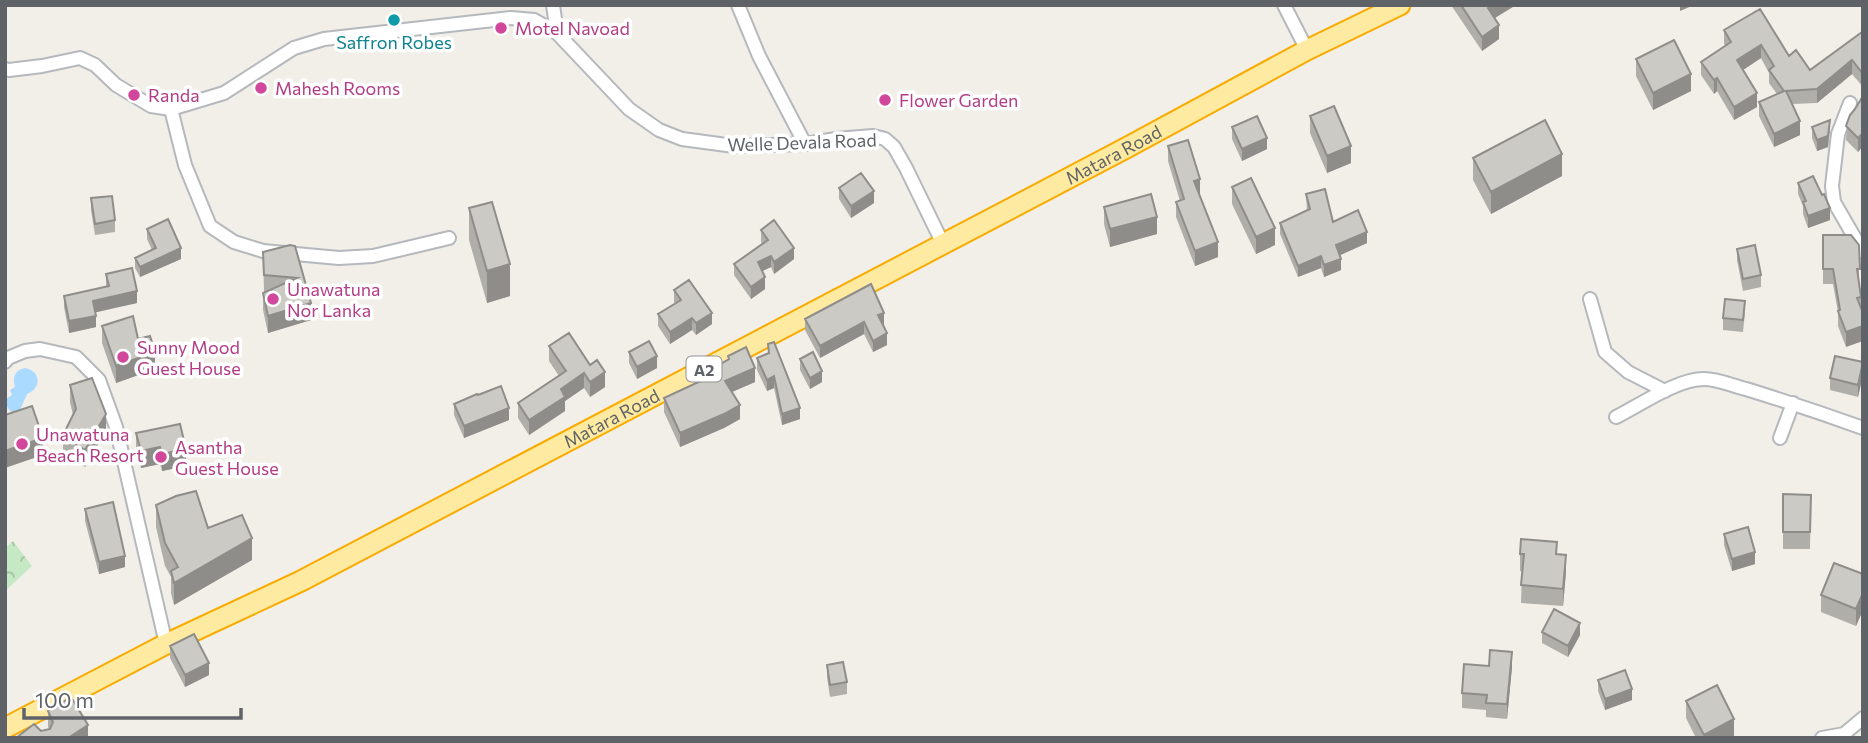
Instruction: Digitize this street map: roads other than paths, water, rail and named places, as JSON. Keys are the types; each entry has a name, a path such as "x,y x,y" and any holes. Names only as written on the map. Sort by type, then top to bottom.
{"highway":[{"name":"Matara Road","path":"5,728 32,721 166,644 302,581 1126,148 1374,11 1400,5"}],"street":[{"path":"553,5 557,33"},
{"path":"738,5 758,56 805,144"},
{"path":"1284,5 1307,50"},
{"name":"Welle Devala Road","path":"171,109 224,93 294,48 324,39 511,18 534,20 557,33 629,108 659,130 681,139 734,146 805,144 873,136 885,139 894,147 906,168 943,244"},
{"path":"5,69 42,66 80,58 95,65 116,85 151,106 171,109 185,164 210,226 234,242 262,251 340,258 373,256 449,238"},
{"path":"1850,103 1838,134 1832,186 1834,202 1863,252"},
{"path":"1590,299 1605,352 1629,372 1665,391"},
{"path":"5,362 25,351 40,349 76,357 99,380 116,427 166,644"},
{"path":"1616,417 1665,391 1704,379 1793,403 1863,428"},
{"path":"1780,438 1793,403"},
{"path":"1822,738 1843,734 1863,718"}],"water":[{"path":"25,368 37,376 37,384 27,394 20,410 11,412 6,405 6,399 12,395 10,390 15,387 15,374"}],"place":[{"name":"Saffron Robes","path":"394,20"},
{"name":"Motel Navoad","path":"501,28"},
{"name":"Mahesh Rooms","path":"261,88"},
{"name":"Randa","path":"134,95"},
{"name":"Flower Garden","path":"885,100"},
{"name":"Unawatuna Nor Lanka","path":"273,299"},
{"name":"Sunny Mood Guest House","path":"123,357"},
{"name":"Unawatuna Beach Resort","path":"22,444"},
{"name":"Asantha Guest House","path":"161,457"}]}
